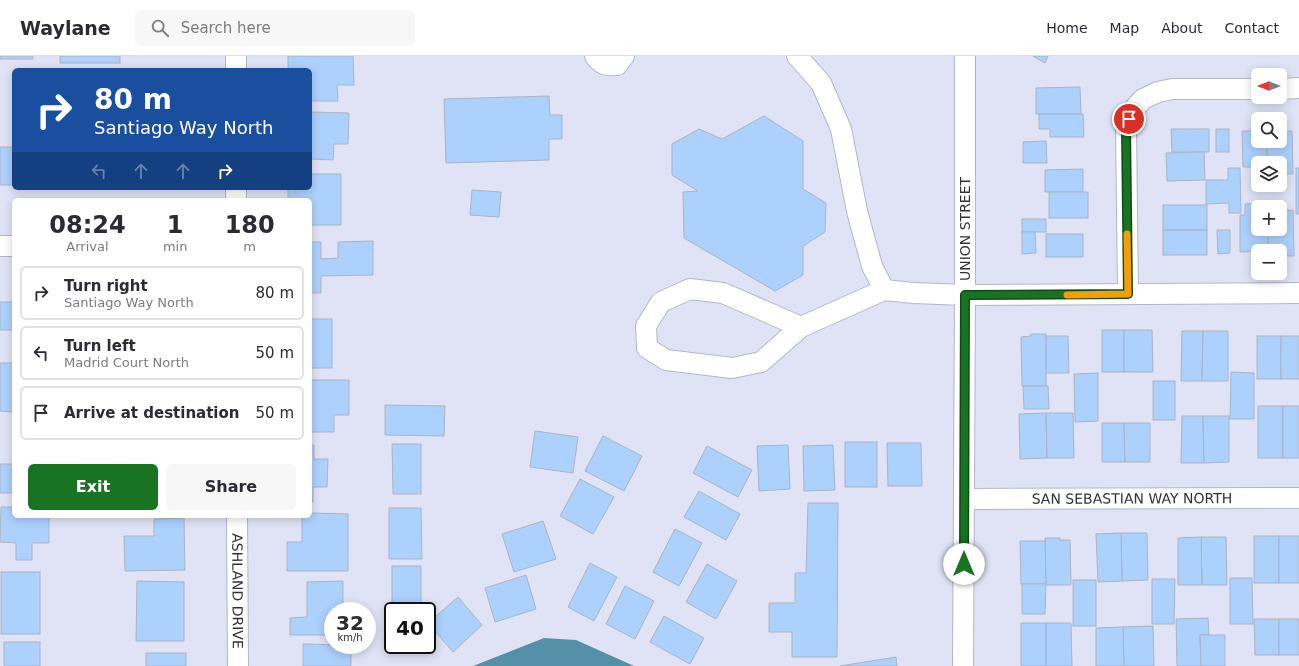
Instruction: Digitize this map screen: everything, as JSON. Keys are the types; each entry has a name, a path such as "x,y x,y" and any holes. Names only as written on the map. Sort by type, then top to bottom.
{"street":[{"path":"236,56 236,68"},
{"path":"595,56 607,66 617,65 624,56"},
{"path":"797,56 821,84 841,129 857,211 872,266 884,290"},
{"name":"UNION STREET","path":"963,666 965,295 964,56"},
{"path":"1287,88 1299,88"},
{"path":"1128,294 1126,127 1132,111 1143,99 1158,92 1172,90 1251,89"},
{"path":"0,246 12,246"},
{"path":"801,327 723,293 690,289 661,302 646,326 648,348 666,360 732,368 761,362 801,327 884,290 965,295 1299,293"},
{"name":"SAN SEBASTIAN WAY NORTH","path":"964,499 1299,498"},
{"name":"ASHLAND DRIVE","path":"237,518 238,666"}],"water":[{"path":"544,638 576,640 634,666 473,666"}],"building":[{"path":"0,56 33,56 33,59 0,59"},
{"path":"60,56 120,56 120,63 60,63"},
{"path":"288,56 353,56 354,85 337,85 338,101 312,101 312,68 288,68"},
{"path":"1033,56 1048,56 1045,63"},
{"path":"1080,87 1081,114 1036,114 1036,88"},
{"path":"549,96 550,115 562,115 562,139 549,139 549,160 446,163 444,99"},
{"path":"312,112 349,113 348,144 334,144 333,160 312,159"},
{"path":"1039,114 1083,114 1084,137 1050,137 1050,129 1039,129"},
{"path":"764,116 803,141 803,189 826,203 825,232 803,246 803,275 775,291 684,238 683,192 698,191 672,175 672,144 699,129 722,139"},
{"path":"1171,129 1209,129 1209,152 1172,152"},
{"path":"1216,129 1229,129 1229,152 1216,152"},
{"path":"1242,131 1251,131 1251,148 1267,148 1267,156 1251,156 1251,167 1243,167"},
{"path":"1287,131 1292,131 1293,174 1287,174 1287,156 1267,156 1267,148 1287,148"},
{"path":"1046,141 1047,163 1023,163 1023,142"},
{"path":"0,147 12,147 12,185 0,185"},
{"path":"1204,152 1205,180 1167,181 1166,153"},
{"path":"1228,168 1240,168 1241,213 1229,213 1229,203 1206,204 1206,180 1228,180"},
{"path":"1296,168 1299,168 1299,214 1296,214"},
{"path":"1083,169 1083,192 1045,192 1045,170"},
{"path":"312,174 341,174 341,225 312,225 312,198 288,198 288,190 312,190"},
{"path":"472,190 501,192 499,217 470,215"},
{"path":"1049,192 1088,192 1088,218 1049,218"},
{"path":"1245,204 1251,204 1251,236 1268,236 1268,244 1251,244 1251,252 1240,252 1240,215 1245,215"},
{"path":"1163,205 1207,205 1207,230 1163,230"},
{"path":"1287,210 1293,210 1294,256 1287,256 1287,244 1268,244 1268,236 1287,236"},
{"path":"1022,219 1046,219 1046,232 1022,232"},
{"path":"1163,230 1207,230 1207,255 1163,255"},
{"path":"1217,230 1230,230 1230,253 1218,254"},
{"path":"1022,232 1035,232 1036,253 1022,254"},
{"path":"1046,234 1083,234 1083,257 1046,257"},
{"path":"373,241 373,275 321,276 321,293 312,293 312,242 321,242 321,259 338,258 338,242"},
{"path":"0,302 12,302 12,330 0,330"},
{"path":"312,319 332,319 332,368 312,368"},
{"path":"1102,330 1124,330 1124,372 1102,372"},
{"path":"1124,330 1152,330 1153,372 1124,372"},
{"path":"1182,331 1203,331 1202,381 1181,381"},
{"path":"1203,331 1228,331 1228,381 1202,381"},
{"path":"1031,334 1046,334 1046,386 1022,386 1021,337 1031,336"},
{"path":"1046,336 1068,336 1069,373 1046,373"},
{"path":"1257,336 1281,336 1281,379 1257,379"},
{"path":"1281,336 1299,336 1299,379 1281,379"},
{"path":"0,363 12,363 12,412 0,411"},
{"path":"1231,372 1254,373 1254,419 1230,419"},
{"path":"1098,373 1098,421 1075,422 1074,374"},
{"path":"312,380 349,380 349,415 334,415 334,432 312,432"},
{"path":"1153,381 1175,381 1175,420 1153,420"},
{"path":"1023,386 1048,386 1049,409 1024,409"},
{"path":"385,405 445,406 444,436 385,435"},
{"path":"1258,406 1283,406 1283,458 1258,458"},
{"path":"1283,406 1299,406 1299,458 1283,458"},
{"path":"1046,413 1047,458 1020,459 1019,414"},
{"path":"1046,413 1073,413 1074,458 1047,458"},
{"path":"1182,416 1203,416 1204,463 1181,463"},
{"path":"1203,416 1229,416 1229,462 1204,463"},
{"path":"1102,423 1124,423 1125,462 1102,462"},
{"path":"1124,423 1150,423 1150,462 1125,462"},
{"path":"535,431 578,437 573,473 530,467"},
{"path":"603,436 642,456 624,491 585,471"},
{"path":"845,442 877,442 877,487 845,487"},
{"path":"887,443 921,443 922,486 888,486"},
{"path":"392,444 421,444 421,494 393,494"},
{"path":"312,445 314,445 314,459 328,459 327,487 313,487 313,502"},
{"path":"788,445 790,489 759,491 757,446"},
{"path":"833,445 835,490 804,491 803,446"},
{"path":"707,446 752,470 738,497 693,473"},
{"path":"0,464 12,464 12,493 0,493"},
{"path":"580,479 614,497 593,534 560,516"},
{"path":"699,491 740,514 726,540 684,517"},
{"path":"808,503 838,503 837,657 792,657 792,632 769,632 769,603 795,603 795,573 806,573"},
{"path":"1,507 12,507 12,518 49,518 49,543 32,543 32,560 16,560 16,543 0,542"},
{"path":"389,508 421,508 422,559 389,559"},
{"path":"312,513 348,514 348,571 287,571 287,542 302,542 302,518 312,518"},
{"path":"184,518 185,570 125,571 124,536 154,536 154,519"},
{"path":"543,521 556,559 514,572 502,534"},
{"path":"675,529 702,543 679,586 653,572"},
{"path":"1121,533 1147,533 1148,580 1122,581"},
{"path":"1121,533 1122,581 1098,582 1096,534"},
{"path":"1254,536 1279,536 1279,583 1254,583"},
{"path":"1279,536 1299,536 1299,583 1279,583"},
{"path":"1201,537 1226,537 1227,585 1202,585"},
{"path":"1201,537 1202,585 1178,585 1178,538"},
{"path":"1045,538 1070,540 1071,585 1046,585"},
{"path":"1020,541 1045,541 1046,584 1021,584"},
{"path":"590,563 617,577 594,621 568,607"},
{"path":"707,564 737,581 716,619 686,602"},
{"path":"392,566 421,566 421,602 392,602"},
{"path":"1,572 40,572 40,634 1,634"},
{"path":"526,575 536,609 495,622 485,588"},
{"path":"1230,578 1252,578 1253,624 1230,624"},
{"path":"1152,579 1175,579 1174,624 1152,624"},
{"path":"1073,580 1096,580 1096,626 1073,626"},
{"path":"137,581 184,582 184,641 136,641"},
{"path":"343,581 343,602 324,602 324,635 290,635 290,618 307,617 307,582"},
{"path":"1022,584 1046,584 1045,614 1022,614"},
{"path":"625,586 654,601 635,639 606,624"},
{"path":"458,597 482,625 453,652 436,632 436,616"},
{"path":"664,616 704,638 690,664 650,642"},
{"path":"1208,618 1209,635 1200,635 1201,666 1177,666 1176,619"},
{"path":"1254,619 1279,619 1279,655 1255,655"},
{"path":"1279,619 1299,619 1299,655 1279,655"},
{"path":"1021,623 1046,623 1046,666 1021,666"},
{"path":"1046,623 1071,623 1072,666 1046,666"},
{"path":"1153,626 1154,666 1124,666 1123,627"},
{"path":"1123,627 1124,666 1096,666 1096,628"},
{"path":"1200,635 1225,635 1225,666 1201,666"},
{"path":"4,642 40,642 40,666 4,666"},
{"path":"303,644 324,644 324,654 351,654 351,666 303,666"},
{"path":"146,653 186,653 186,666 146,666"},
{"path":"896,657 897,666 840,666"}],"slow traffic":[{"path":"1067,295 1128,294 1127,234"}],"route":[{"path":"964,564 965,295 1128,294 1126,127 1129,119"}]}
